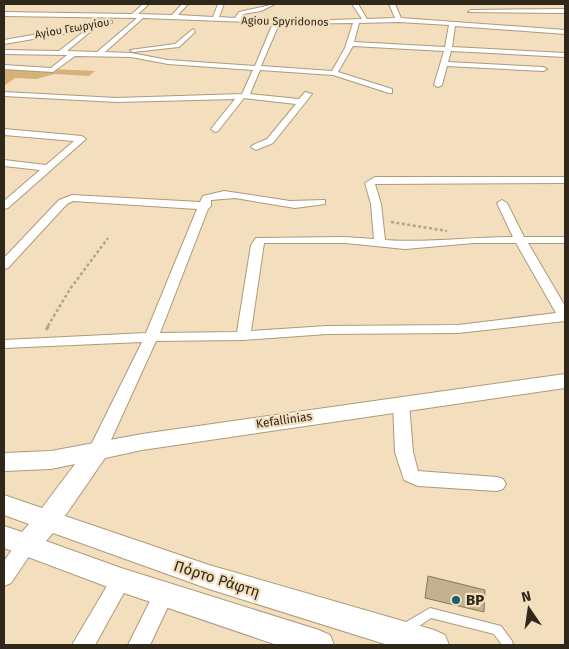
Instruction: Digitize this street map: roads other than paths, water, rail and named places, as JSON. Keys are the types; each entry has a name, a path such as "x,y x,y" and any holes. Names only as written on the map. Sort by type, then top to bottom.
{"main road":[{"path":"15,541 47,521 97,451"},
{"name":"Πόρτο Ράφτη","path":"4,504 47,521 200,574 434,645"},
{"path":"15,541 121,580 319,645"}],"street":[{"path":"132,17 146,4"},
{"path":"173,17 185,4"},
{"path":"215,19 221,4"},
{"path":"237,20 242,13 272,4"},
{"path":"355,4 365,20"},
{"path":"392,4 399,20"},
{"path":"539,4 548,4"},
{"path":"539,4 559,19"},
{"path":"4,14 12,8"},
{"path":"35,15 42,9"},
{"path":"66,15 73,9"},
{"path":"108,16 116,10"},
{"path":"469,10 565,11"},
{"path":"469,10 480,25"},
{"name":"Agiou Spyridonos","path":"4,14 123,18 173,17 277,22 399,20 565,32"},
{"path":"100,53 141,17"},
{"name":"Αγίου Γεωργίου","path":"4,42 123,18 141,17"},
{"path":"334,73 344,60 351,44 357,20"},
{"path":"214,129 243,97 277,22"},
{"path":"438,85 448,50 452,23"},
{"path":"60,54 89,30 87,26"},
{"path":"4,52 73,54 177,46 193,31"},
{"path":"351,44 565,54"},
{"path":"100,53 131,55 168,62 334,73 389,91"},
{"path":"4,67 53,70 73,54"},
{"path":"443,64 543,69"},
{"path":"4,94 117,100 243,97 301,102"},
{"path":"256,147 270,141 308,94"},
{"path":"4,132 82,138 4,206"},
{"path":"4,163 49,168"},
{"path":"380,242 370,184 375,180 565,180"},
{"path":"4,193 22,192"},
{"path":"97,451 151,337 208,198 214,194 224,194 286,205 321,202"},
{"path":"4,265 63,202 72,198 206,206"},
{"path":"4,344 151,337 243,336 327,330 458,329 565,316 520,240 502,203"},
{"path":"243,336 257,245 260,240 380,242 405,245 474,240 565,240"},
{"name":"Kefallinias","path":"4,462 50,460 142,442 565,381"},
{"path":"400,404 404,452 410,475 418,478 497,484"},
{"path":"4,577 15,541"},
{"path":"83,645 121,580"},
{"path":"139,645 164,594"}],"lane":[{"path":"397,634 430,613 497,630 508,645"}],"place":[{"name":"BP","path":"456,600"}]}
